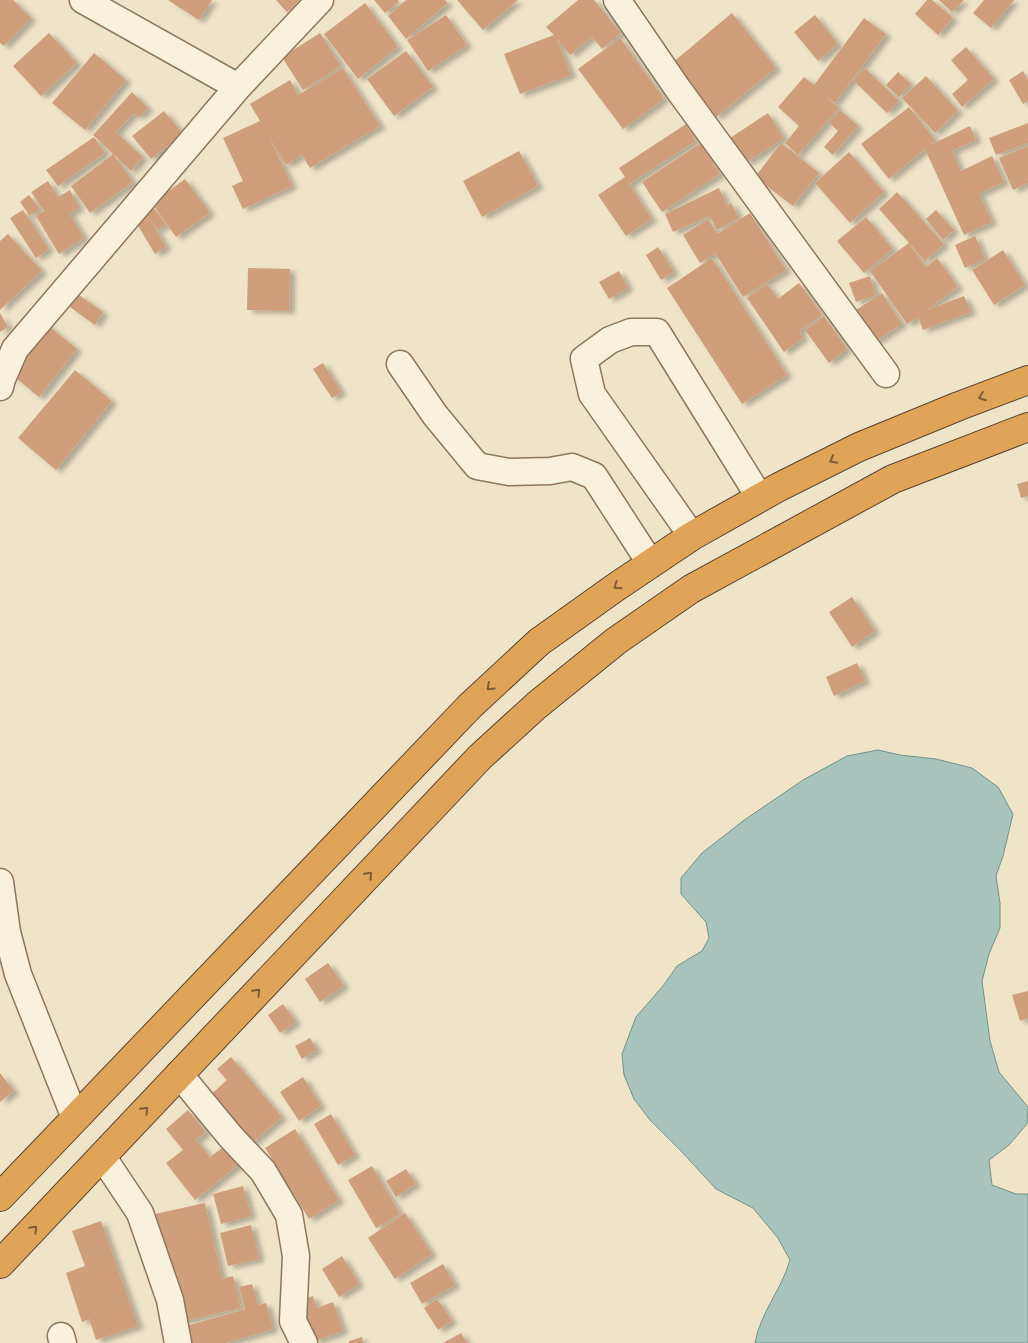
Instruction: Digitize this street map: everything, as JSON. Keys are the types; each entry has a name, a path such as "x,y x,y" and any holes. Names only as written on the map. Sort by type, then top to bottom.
{"highway":[{"path":"0,1197 470,706 539,642 692,536 760,498 859,447 1028,380"},
{"path":"0,1264 480,757 536,705 616,641 690,589 893,479 1028,427"}],"street":[{"path":"83,0 238,88"},
{"path":"0,387 15,349 238,88 320,0"},
{"path":"617,0 684,97 886,374"},
{"path":"692,536 592,394 584,359 610,340 631,332 657,332 760,498"},
{"path":"400,364 435,415 477,466 509,472 550,471 572,467 594,476 651,564"},
{"path":"0,882 7,932 18,974 76,1118"},
{"path":"179,1074 230,1136 263,1172 289,1215 296,1256 293,1321 304,1343"},
{"path":"102,1156 140,1213 170,1300 178,1343"}],"water":[{"path":"878,750 900,755 936,759 972,768 998,787 1013,814 996,876 1000,903 1000,928 989,954 982,981 990,1041 999,1072 1028,1107 1027,1124 1009,1145 989,1160 992,1185 1016,1194 1028,1194 1028,1343 755,1343 761,1321 782,1281 790,1260 778,1238 753,1208 716,1189 650,1120 634,1099 624,1075 622,1054 636,1017 663,986 677,966 702,951 709,938 706,922 681,894 681,878 702,853 743,821 803,780 847,756"}],"building":[{"path":"0,0 13,0 31,18 4,46 0,43"},
{"path":"168,0 212,0 199,20"},
{"path":"276,0 300,0 287,12"},
{"path":"374,0 398,0 399,2 385,13"},
{"path":"406,0 445,0 448,3 406,39 388,16"},
{"path":"457,0 518,0 483,30"},
{"path":"578,0 594,0 621,33 602,49 592,37 570,55 557,39 571,75 520,94 504,54 554,35 546,27"},
{"path":"927,0 932,0 953,18 938,35 915,14"},
{"path":"939,0 964,0 952,12"},
{"path":"984,0 1014,0 991,28 973,13"},
{"path":"365,3 398,47 358,79 324,34"},
{"path":"732,13 776,68 716,117 672,63"},
{"path":"446,15 467,45 428,71 407,40"},
{"path":"815,15 838,44 818,61 794,32"},
{"path":"864,18 886,34 835,103 823,94 839,108 798,155 785,143 799,126 778,107 804,77 814,85"},
{"path":"49,33 77,63 41,96 13,66"},
{"path":"320,33 341,66 303,90 282,57"},
{"path":"620,38 664,99 623,129 578,69"},
{"path":"966,47 994,79 962,107 952,94 968,80 951,60"},
{"path":"406,51 433,87 394,116 367,79"},
{"path":"94,53 126,80 85,130 52,103"},
{"path":"343,68 380,126 310,168 302,155 286,165 269,137 292,186 243,209 232,186 243,181 223,138 260,121 250,104 290,80 298,95"},
{"path":"865,68 899,101 887,113 853,80"},
{"path":"1023,71 1028,80 1028,101 1023,104 1009,80"},
{"path":"898,72 911,84 899,97 886,85"},
{"path":"926,76 958,111 935,133 902,98"},
{"path":"132,92 148,108 139,117 134,113 116,132 143,157 131,171 93,135"},
{"path":"909,107 935,140 930,145 970,126 976,140 952,151 961,171 992,156 1004,182 979,194 992,222 964,235 925,149 889,179 861,144"},
{"path":"840,110 858,126 833,155 824,147 838,131 829,123"},
{"path":"164,111 183,134 151,159 132,136"},
{"path":"768,113 784,138 746,163 730,138"},
{"path":"1028,123 1028,143 996,155 989,138"},
{"path":"686,124 696,141 629,184 652,219 626,236 598,195 625,177 619,168"},
{"path":"94,137 105,153 58,186 46,170"},
{"path":"701,143 720,174 662,212 642,182"},
{"path":"781,143 819,173 793,206 755,177"},
{"path":"1028,146 1028,183 1013,190 999,158"},
{"path":"519,151 538,186 482,217 463,181"},
{"path":"849,152 884,192 850,223 815,183"},
{"path":"113,154 133,182 90,213 71,186"},
{"path":"185,179 210,213 176,237 152,203"},
{"path":"48,181 58,197 70,190 79,208 69,213 84,238 59,254 36,216 44,211 31,192"},
{"path":"719,188 727,206 731,203 739,218 717,230 710,216 673,232 665,214"},
{"path":"897,192 944,244 925,261 879,209"},
{"path":"29,195 40,209 30,216 20,202"},
{"path":"153,207 166,224 158,230 149,218 166,247 155,254 134,219"},
{"path":"23,210 49,249 36,258 10,218"},
{"path":"936,210 954,230 943,240 926,219"},
{"path":"750,213 786,270 743,297 715,253 700,263 683,235 708,219 717,234"},
{"path":"866,217 893,249 864,273 837,241"},
{"path":"8,234 42,271 0,310 0,241"},
{"path":"975,236 985,259 965,268 955,245"},
{"path":"909,243 926,267 937,258 958,287 927,310 964,296 971,312 923,330 918,317 907,324 870,271"},
{"path":"658,247 674,272 661,280 646,255"},
{"path":"1003,250 1025,285 994,305 972,270"},
{"path":"712,258 787,375 742,404 667,288"},
{"path":"248,268 290,269 289,311 247,310"},
{"path":"619,271 628,288 609,299 599,282"},
{"path":"870,276 876,295 856,302 849,283"},
{"path":"799,283 822,315 799,331 803,338 784,352 747,298 767,284 778,299"},
{"path":"882,293 902,324 873,343 853,312"},
{"path":"79,295 103,312 95,325 70,307"},
{"path":"0,313 8,327 0,332"},
{"path":"824,316 847,349 829,363 805,330"},
{"path":"45,323 77,349 39,397 6,370"},
{"path":"323,363 341,392 332,398 313,369"},
{"path":"75,370 112,401 56,470 18,438"},
{"path":"1028,481 1028,496 1021,498 1017,484"},
{"path":"852,597 875,631 852,647 829,612"},
{"path":"857,663 865,681 834,696 826,677"},
{"path":"328,963 344,986 320,1002 305,979"},
{"path":"1028,991 1028,1018 1020,1021 1012,995"},
{"path":"283,1004 296,1022 280,1033 268,1015"},
{"path":"310,1038 317,1050 302,1059 295,1046"},
{"path":"231,1057 282,1117 251,1144 209,1096 227,1080 217,1069"},
{"path":"0,1073 14,1091 0,1102"},
{"path":"303,1077 321,1106 299,1121 280,1092"},
{"path":"188,1110 206,1132 196,1140 210,1157 230,1142 244,1160 195,1200 166,1163 183,1150 166,1129"},
{"path":"331,1114 355,1155 338,1165 314,1124"},
{"path":"295,1129 339,1200 309,1219 265,1148"},
{"path":"372,1166 400,1214 376,1228 348,1180"},
{"path":"406,1169 416,1184 396,1197 386,1181"},
{"path":"243,1186 251,1216 221,1224 213,1194"},
{"path":"205,1203 222,1279 233,1276 241,1308 180,1322 155,1214"},
{"path":"405,1213 432,1254 395,1279 368,1238"},
{"path":"101,1221 138,1326 96,1340 89,1319 82,1322 66,1273 85,1266 72,1231"},
{"path":"251,1225 259,1259 228,1266 220,1233"},
{"path":"342,1256 359,1284 339,1297 322,1269"},
{"path":"443,1264 455,1285 422,1304 410,1283"},
{"path":"252,1284 258,1305 266,1303 273,1329 226,1343 188,1343 183,1327 245,1309 239,1287"},
{"path":"313,1296 317,1308 333,1302 343,1331 315,1341 300,1301"},
{"path":"437,1299 452,1321 438,1330 424,1308"},
{"path":"461,1333 467,1343 443,1343"},
{"path":"362,1337 363,1343 349,1343 349,1341"}]}
